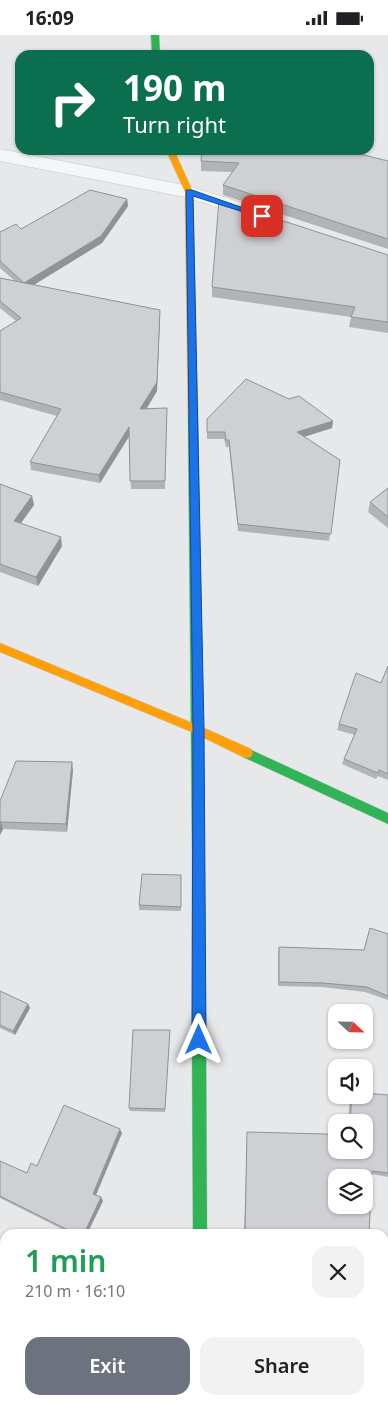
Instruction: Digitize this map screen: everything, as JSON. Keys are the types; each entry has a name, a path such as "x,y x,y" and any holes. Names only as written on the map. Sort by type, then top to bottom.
{"main road":[{"path":"155,35 156,50"},
{"path":"172,155 189,192 198,729 200,1229"},
{"path":"0,647 198,729 388,819"}],"street":[{"path":"0,155 189,192 274,220"}],"building":[{"path":"202,155 364,155 388,161 388,239 223,185 239,163 201,161"},
{"path":"90,190 127,199 101,236 24,283 0,261 0,232 16,224 21,229"},
{"path":"219,200 388,255 388,322 351,317 355,307 212,287"},
{"path":"0,278 160,310 157,382 140,409 167,408 165,481 130,481 129,427 99,475 30,462 61,409 0,392 0,331 21,318 0,301"},
{"path":"246,379 289,399 299,396 333,421 297,432 340,460 331,534 238,524 229,440 226,440 225,432 207,432 207,419"},
{"path":"0,484 32,496 14,521 61,537 36,577 0,564"},
{"path":"388,488 388,517 370,502"},
{"path":"388,666 388,774 379,770 378,773 344,759 357,729 339,724 356,673 381,683"},
{"path":"16,761 72,762 66,824 0,823 0,801"},
{"path":"142,874 181,875 181,907 139,905"},
{"path":"370,928 388,934 388,996 367,987 279,982 279,947 364,950"},
{"path":"0,991 28,1004 13,1031 0,1025"},
{"path":"133,1030 170,1030 165,1109 129,1108"},
{"path":"373,1094 388,1095 388,1173 373,1171 373,1169 328,1169 328,1214 370,1214 369,1229 245,1229 247,1132 328,1134 328,1159 373,1159 373,1114 351,1114 351,1104 373,1104"},
{"path":"64,1105 120,1129 93,1194 101,1197 86,1229 66,1229 0,1196 0,1161 27,1173 31,1163 37,1166"}],"traffic: fast":[{"path":"155,35 156,50"},
{"path":"193,415 198,847"},
{"path":"247,753 388,819"},
{"path":"199,1046 200,1229"}],"traffic: slow":[{"path":"172,155 189,192 193,415"},
{"path":"0,647 198,730 247,753"},
{"path":"198,847 199,1046"}],"route":[{"path":"199,1040 198,729 189,192 262,216"}]}
